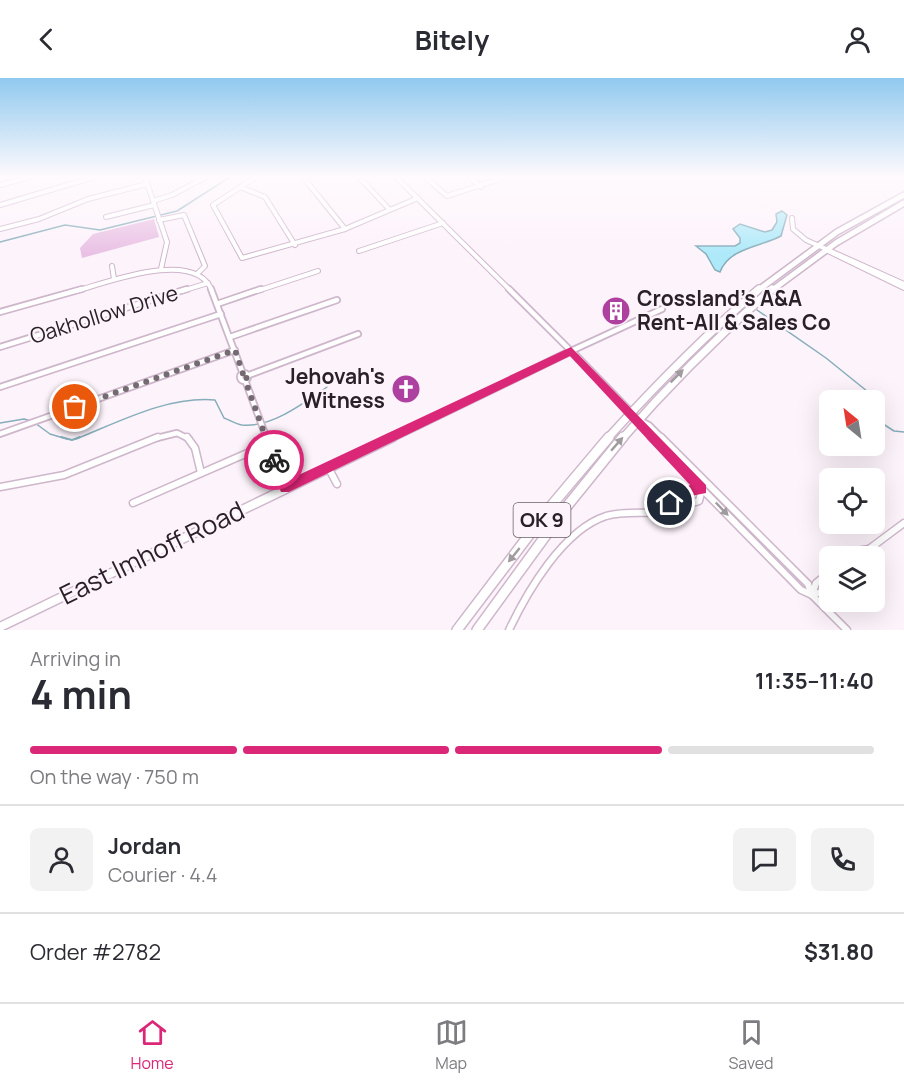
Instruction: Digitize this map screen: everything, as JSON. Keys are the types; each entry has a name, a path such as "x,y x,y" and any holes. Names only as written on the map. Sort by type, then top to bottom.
{"highway":[{"name":"OK 9","path":"477,630 586,480 682,357 751,294 817,245 890,203"},
{"name":"OK 9","path":"457,630 552,508 664,389 736,319 774,286 825,250 860,226 904,203"}],"main road":[{"path":"571,351 636,418"},
{"name":"East Imhoff Road","path":"0,627 571,351"}],"street":[{"path":"0,229 39,219 78,203"},
{"path":"106,217 154,203 167,246 161,268"},
{"path":"216,203 213,205 238,255 252,258 345,229 405,203"},
{"path":"268,203 295,244"},
{"path":"324,203 345,229"},
{"path":"383,203 389,209"},
{"path":"423,203 571,351"},
{"path":"158,217 184,215 205,266 197,274"},
{"path":"792,218 796,232 830,254 904,286"},
{"path":"359,251 443,224"},
{"path":"112,266 114,279"},
{"path":"0,312 161,268 186,270 197,274 208,283 217,304 246,376 259,420 285,488"},
{"path":"217,304 318,271"},
{"name":"Oakhollow Drive","path":"0,347 208,283"},
{"path":"230,338 337,300"},
{"name":"East Imhoff Road","path":"571,351 662,309"},
{"path":"0,387 221,314"},
{"path":"246,376 357,334"},
{"path":"0,434 235,350"},
{"path":"636,418 644,430 801,590 812,595 847,630"},
{"path":"636,418 649,424 808,584 812,595"},
{"path":"0,487 25,479 39,480 63,476 177,433 184,433 193,441 201,473"},
{"path":"133,503 268,444"},
{"path":"328,467 337,484"},
{"path":"509,630 527,598 579,529 609,515 678,511 699,501 702,489"},
{"path":"661,512 689,491 702,489"},
{"path":"873,546 904,523"},
{"path":"812,595 819,581"},
{"path":"812,595 819,593"}],"shaded area":[{"path":"154,219 159,237 82,258 80,248 93,234"}],"water":[{"path":"782,211 787,215 781,236 738,253 724,264 720,272 715,270 706,254 696,246 735,246 740,243 740,238 733,229 740,224 765,232 772,230 777,222 776,214"}],"waterway":[{"path":"0,242 65,225 100,230 177,211 190,203"},
{"path":"722,304 738,294 741,296"},
{"path":"696,296 716,303"},
{"path":"757,310 826,358 866,390"},
{"path":"76,439 161,406 197,400 215,400 224,418 237,424 264,423 287,413 327,387"},
{"path":"0,423 24,419 31,421"},
{"path":"35,423 50,434 67,439"},
{"path":"885,425 894,431 904,432"},
{"path":"61,437 72,440 80,437"}],"way so far":[{"path":"75,407 235,350 243,374 249,375 245,380 274,460"}],"place":[{"name":"Crossland's A&A Rent-All & Sales Co","path":"616,311"},
{"name":"Jehovah's Witness","path":"406,389"}],"route":[{"path":"274,460 285,488 571,351 702,489 689,491 670,503"}]}
